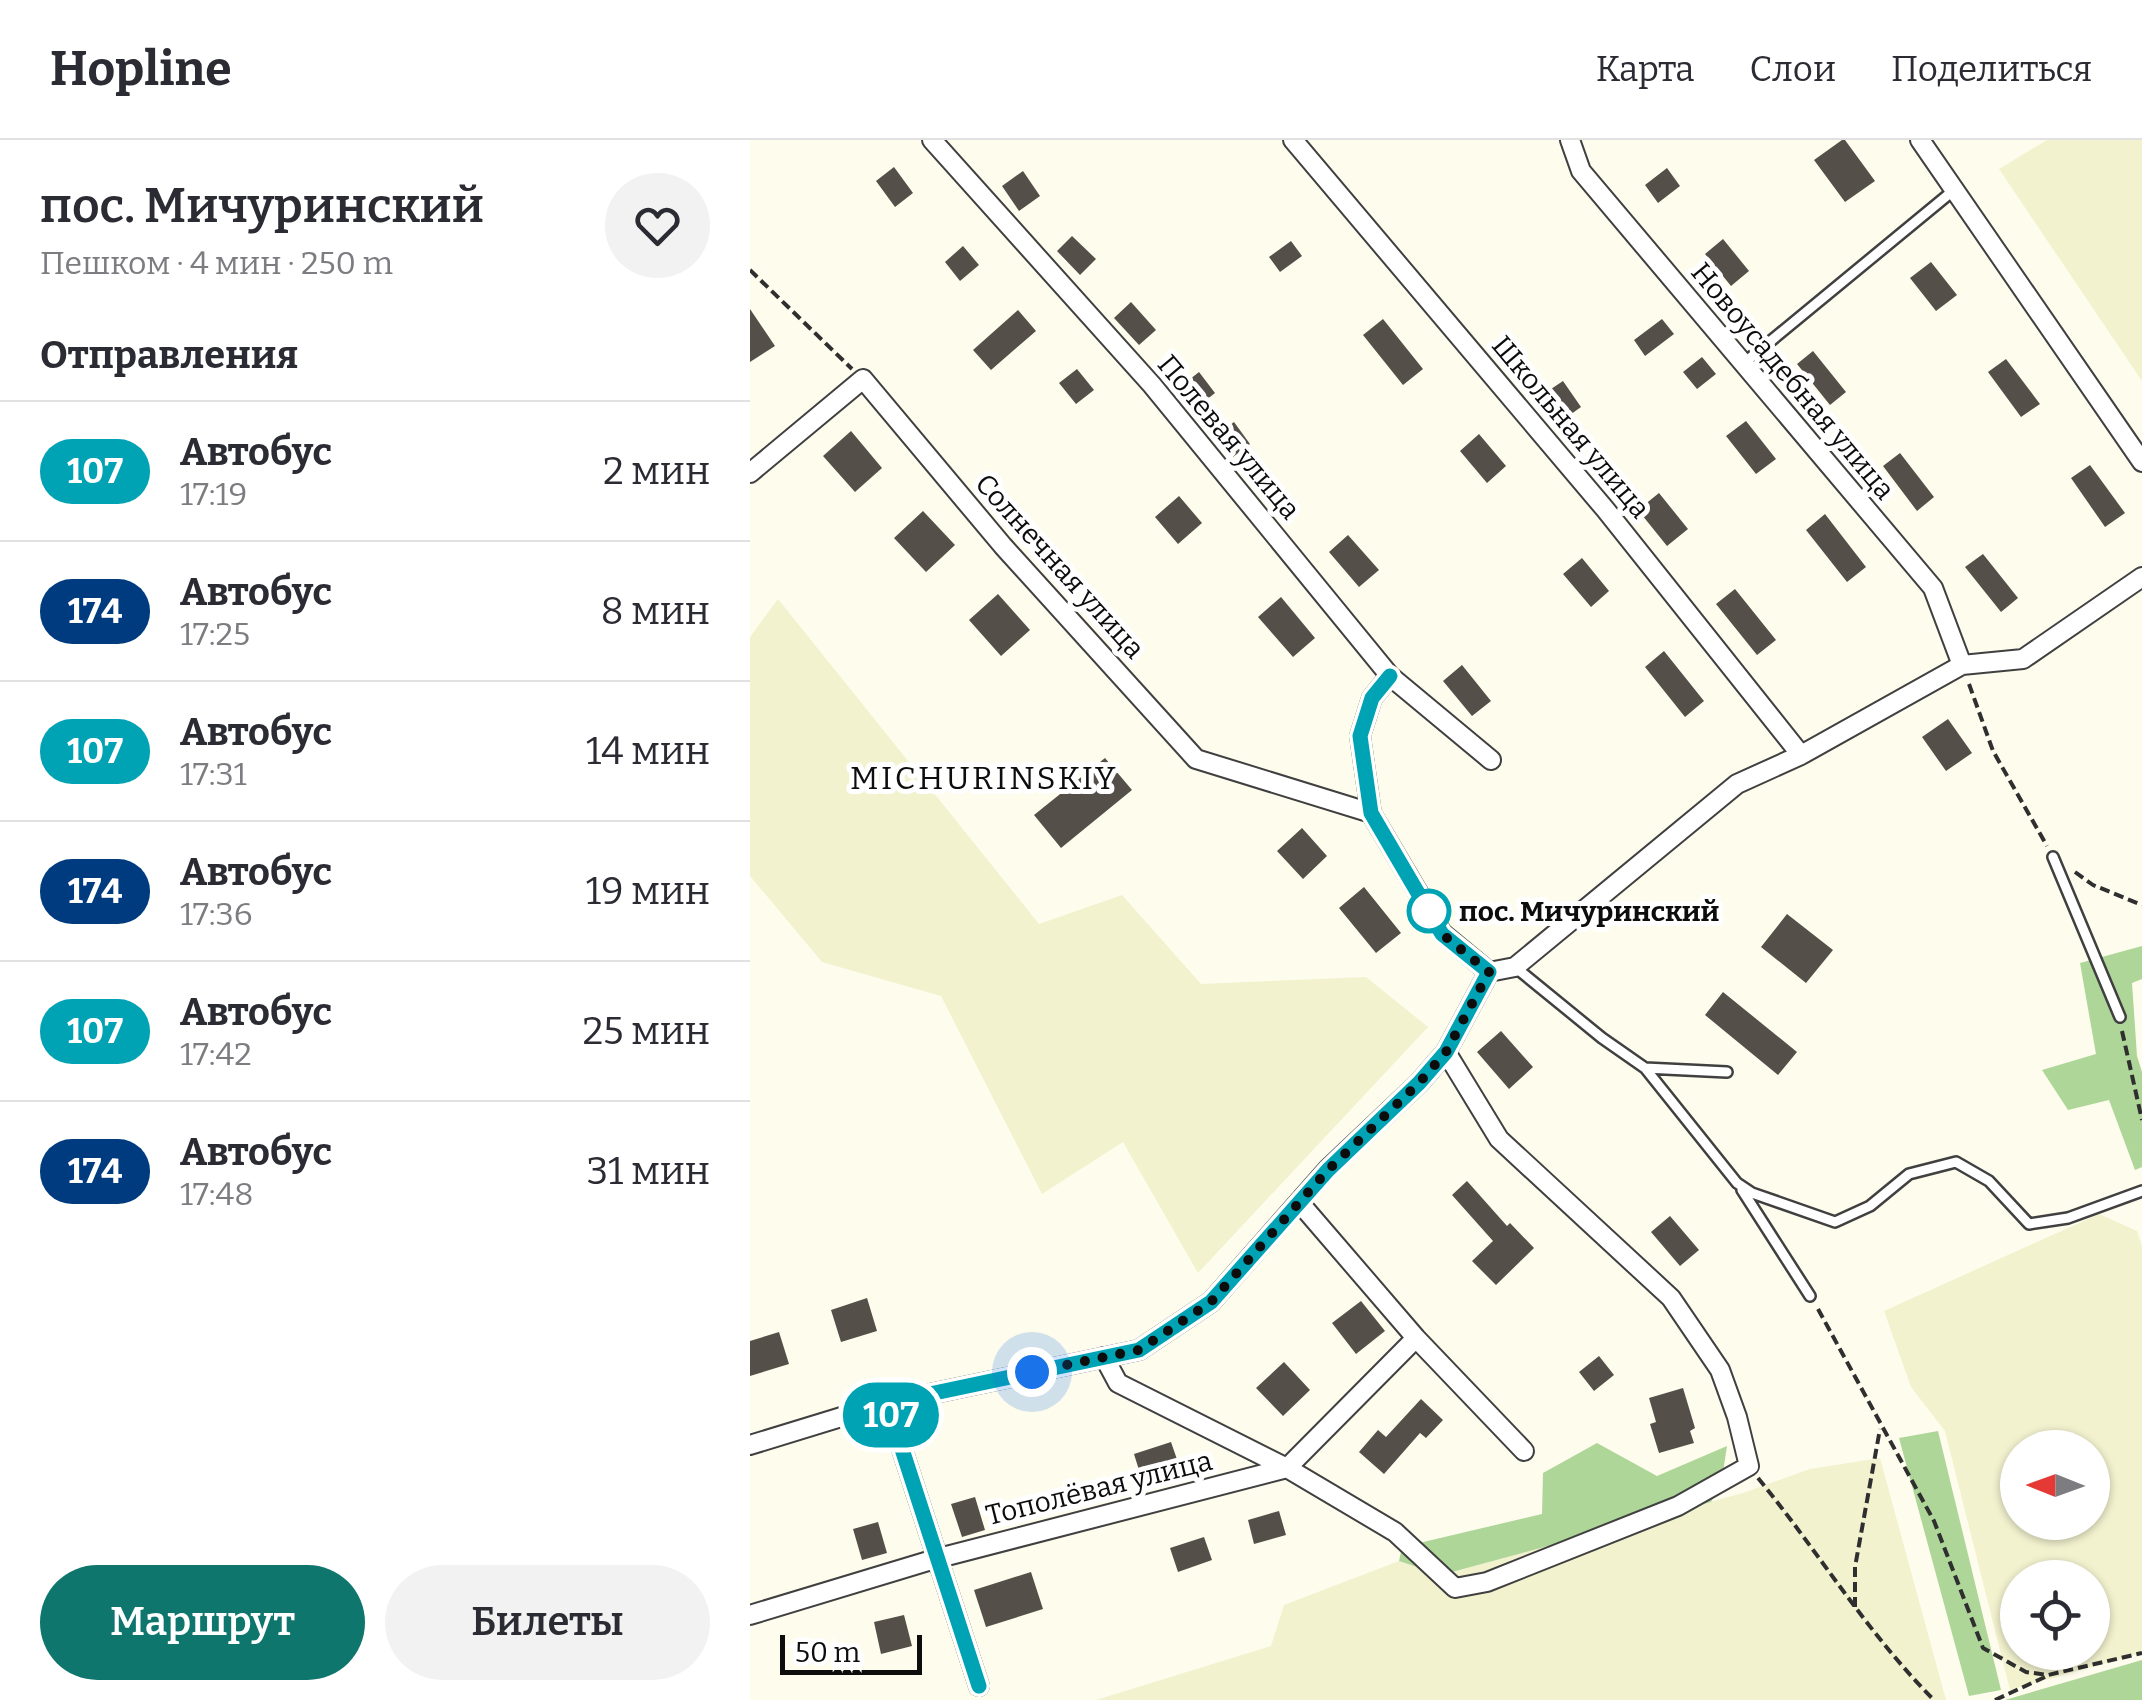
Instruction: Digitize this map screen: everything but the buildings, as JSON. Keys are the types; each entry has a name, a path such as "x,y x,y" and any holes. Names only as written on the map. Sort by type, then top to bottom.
{"street":[{"name":"Полевая улица","path":"932,140 1152,385 1390,676 1491,760"},
{"name":"Школьная улица","path":"1293,140 1605,509 1801,754"},
{"name":"Новоусадебная улица","path":"1570,140 1581,171 1933,588 1962,665"},
{"path":"1920,140 2142,462"},
{"path":"750,473 862,379"},
{"name":"Солнечная улица","path":"862,379 1003,546 1196,760 1371,813"},
{"path":"1390,676 1372,698 1360,736 1371,813 1442,934 1489,972 1515,967 1738,784 1801,754 1962,665 2023,659 2142,577"},
{"path":"750,1445 887,1403 1139,1350 1211,1302 1299,1202 1446,1052 1489,972"},
{"path":"1104,1357 1118,1383 1287,1468 1395,1532 1456,1588 1487,1582 1678,1506 1749,1466 1738,1417 1720,1370 1671,1298 1499,1139 1446,1052"},
{"path":"1299,1202 1416,1338 1524,1450"},
{"path":"1287,1468 1416,1338"},
{"path":"887,1403 979,1686"},
{"name":"Тополёвая улица","path":"750,1615 935,1558 1287,1468"}],"lane":[{"path":"1742,365 1954,190"},
{"path":"2053,857 2120,1017"},
{"path":"1515,967 1645,1068 1738,1183 1810,1296"},
{"path":"1645,1068 1727,1072"},
{"path":"1738,1183 1752,1193 1835,1222 1870,1206 1910,1174 1956,1162 1989,1181 2029,1224 2068,1218 2142,1190"}],"path":[{"path":"750,270 862,379"},
{"path":"1962,665 1993,751 2053,857 2093,885 2142,905"},
{"path":"2120,1017 2142,1120"},
{"path":"1810,1296 1934,1521 1983,1648 2026,1672 2048,1675"},
{"path":"1855,1607 1855,1566 1881,1427"},
{"path":"1749,1466 1808,1539 1892,1658 1934,1700"},
{"path":"1995,1700 2048,1675 2142,1653"}],"green space":[{"path":"2047,140 2142,140 2142,381 1999,169"},
{"path":"778,599 1039,924 1122,895 1201,984 1366,977 1428,1027 1198,1273 1123,1142 1042,1194 941,996 822,962 750,876 750,637"},
{"path":"2142,946 2142,979 2132,983 2137,1056 2142,1072 2142,1167 2135,1170 2109,1100 2068,1110 2042,1070 2096,1054 2080,963"},
{"path":"2099,1214 2137,1231 2142,1246 2142,1653 2110,1662 2110,1560 2000,1560 2000,1650 1945,1431 1911,1387 1884,1311"},
{"path":"1938,1431 2001,1690 1969,1696 1899,1438"},
{"path":"1597,1443 1657,1476 1727,1446 1721,1485 1711,1502 1441,1575 1399,1561 1402,1547 1542,1514 1543,1473"},
{"path":"1880,1458 1946,1700 1096,1700 1271,1646 1284,1605 1399,1561 1441,1575 1743,1493 1810,1469"},
{"path":"2142,1660 2142,1700 2005,1700 2110,1670"},
{"path":"2005,1670 2081,1670 2010,1690"}],"bus line":[{"name":"107","path":"979,1686 887,1403 1139,1350 1211,1302 1328,1170 1446,1052 1489,972 1442,934 1371,813 1360,736 1372,698 1390,676"}],"place":[{"name":"пос. Мичуринский","path":"1429,911"}],"district":[{"name":"MICHURINSKIY","path":"984,778"}],"route":[{"path":"1032,1372 1139,1350 1211,1302 1328,1170 1446,1052 1489,972 1442,934 1429,911"}]}
